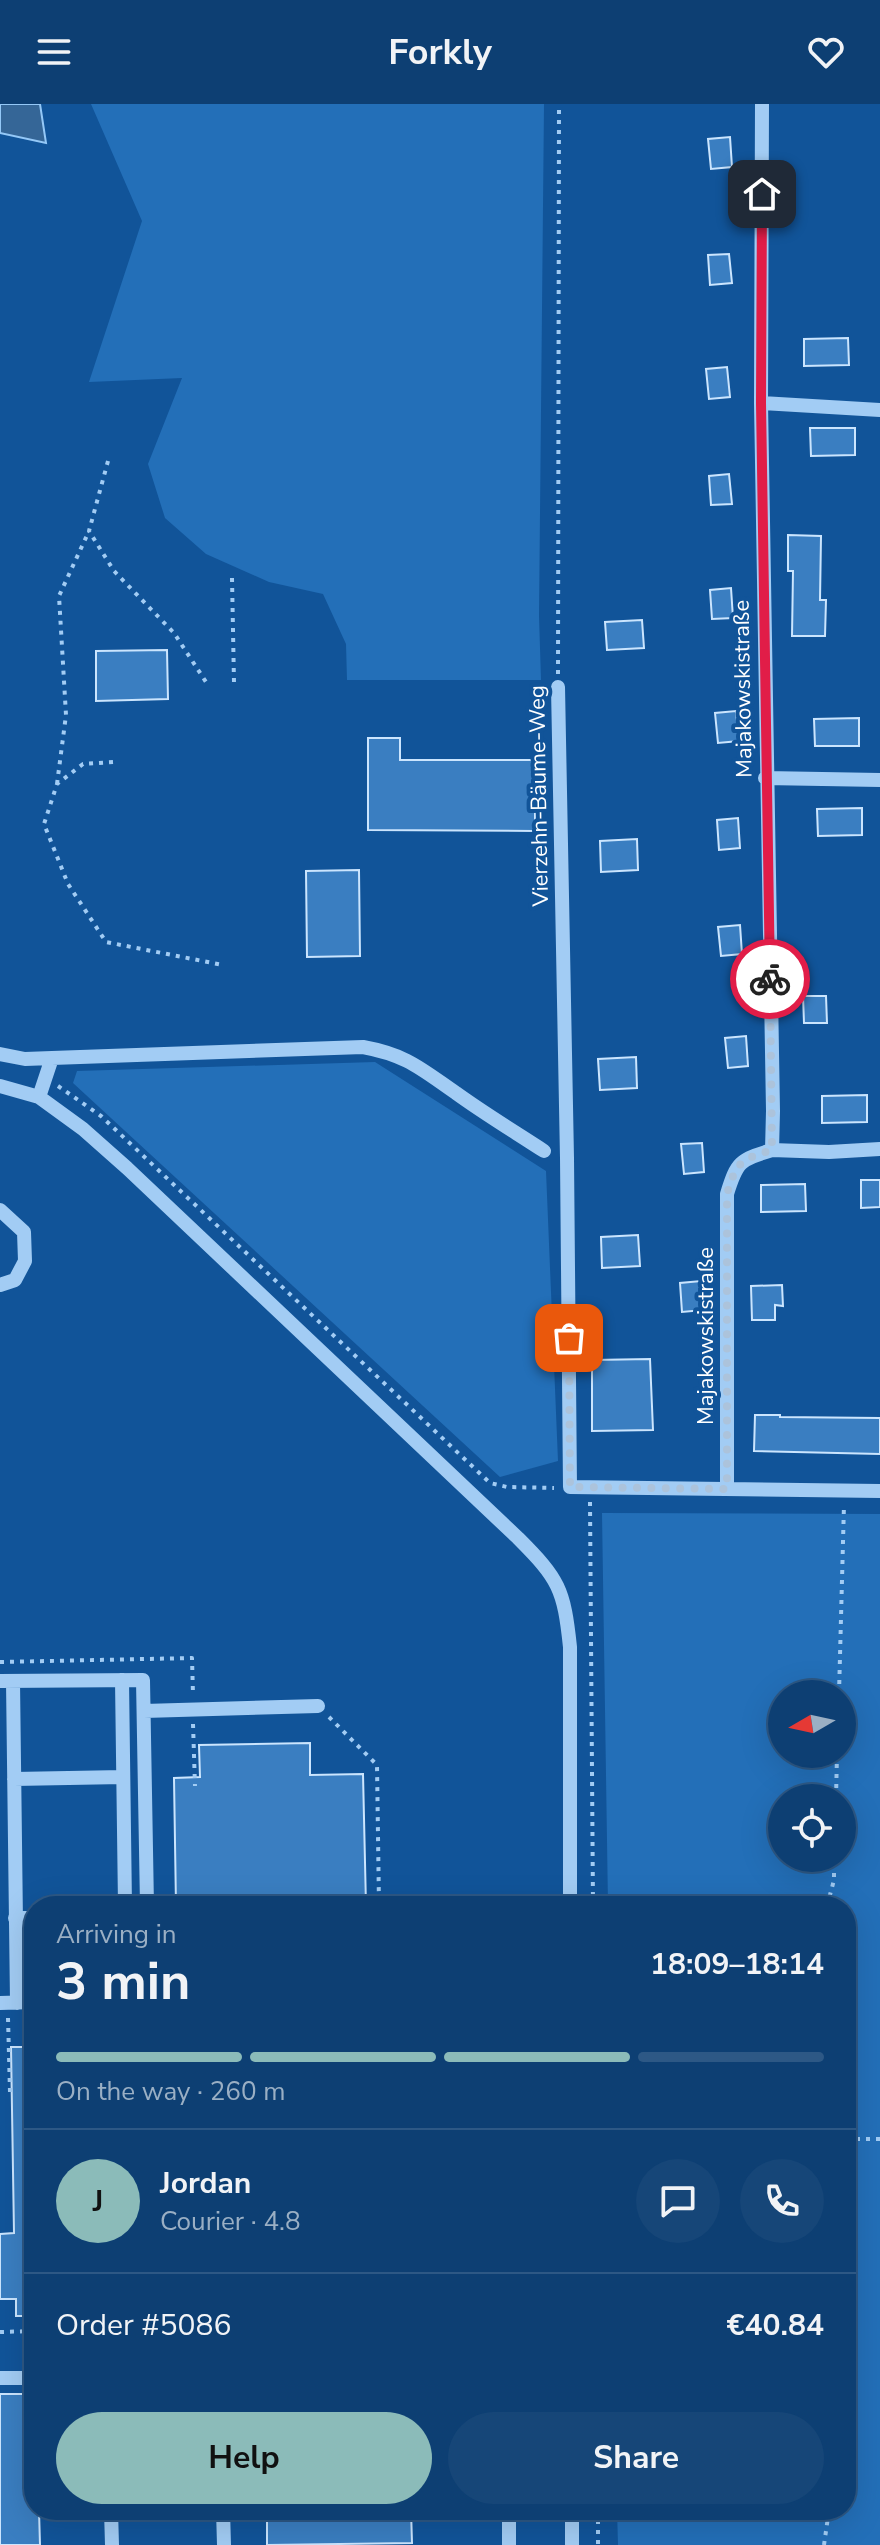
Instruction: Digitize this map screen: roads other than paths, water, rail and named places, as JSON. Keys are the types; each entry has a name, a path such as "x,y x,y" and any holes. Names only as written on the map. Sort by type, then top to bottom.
{"street":[{"name":"Majakowskistraße","path":"727,1489 727,1194 733,1173 745,1158 772,1150 773,1111 765,778 762,104"},
{"path":"761,403 880,410"},
{"name":"Vierzehn-Bäume-Weg","path":"558,687 570,1487 727,1489"},
{"path":"765,778 880,780"},
{"path":"0,1054 25,1059 363,1047 390,1052 418,1065 544,1151"},
{"path":"39,1097 52,1058"},
{"path":"0,1086 39,1097 83,1129 127,1168 518,1538 558,1583 566,1610 570,1647 570,1896"},
{"path":"772,1150 829,1152 880,1149"},
{"path":"0,1210 24,1232 25,1261 15,1280 0,1285"},
{"path":"727,1489 880,1491"},
{"path":"122,1680 125,1896"},
{"path":"8,2003 15,1918 7,1850 14,1779 6,1681 143,1680 147,1896"},
{"path":"144,1711 318,1706"},
{"path":"14,1779 123,1777"},
{"path":"15,1918 24,1918"},
{"path":"0,2378 24,2378"},
{"path":"111,2520 112,2545"},
{"path":"223,2520 224,2545"},
{"path":"509,2520 509,2545"},
{"path":"572,2520 572,2545"}]}
